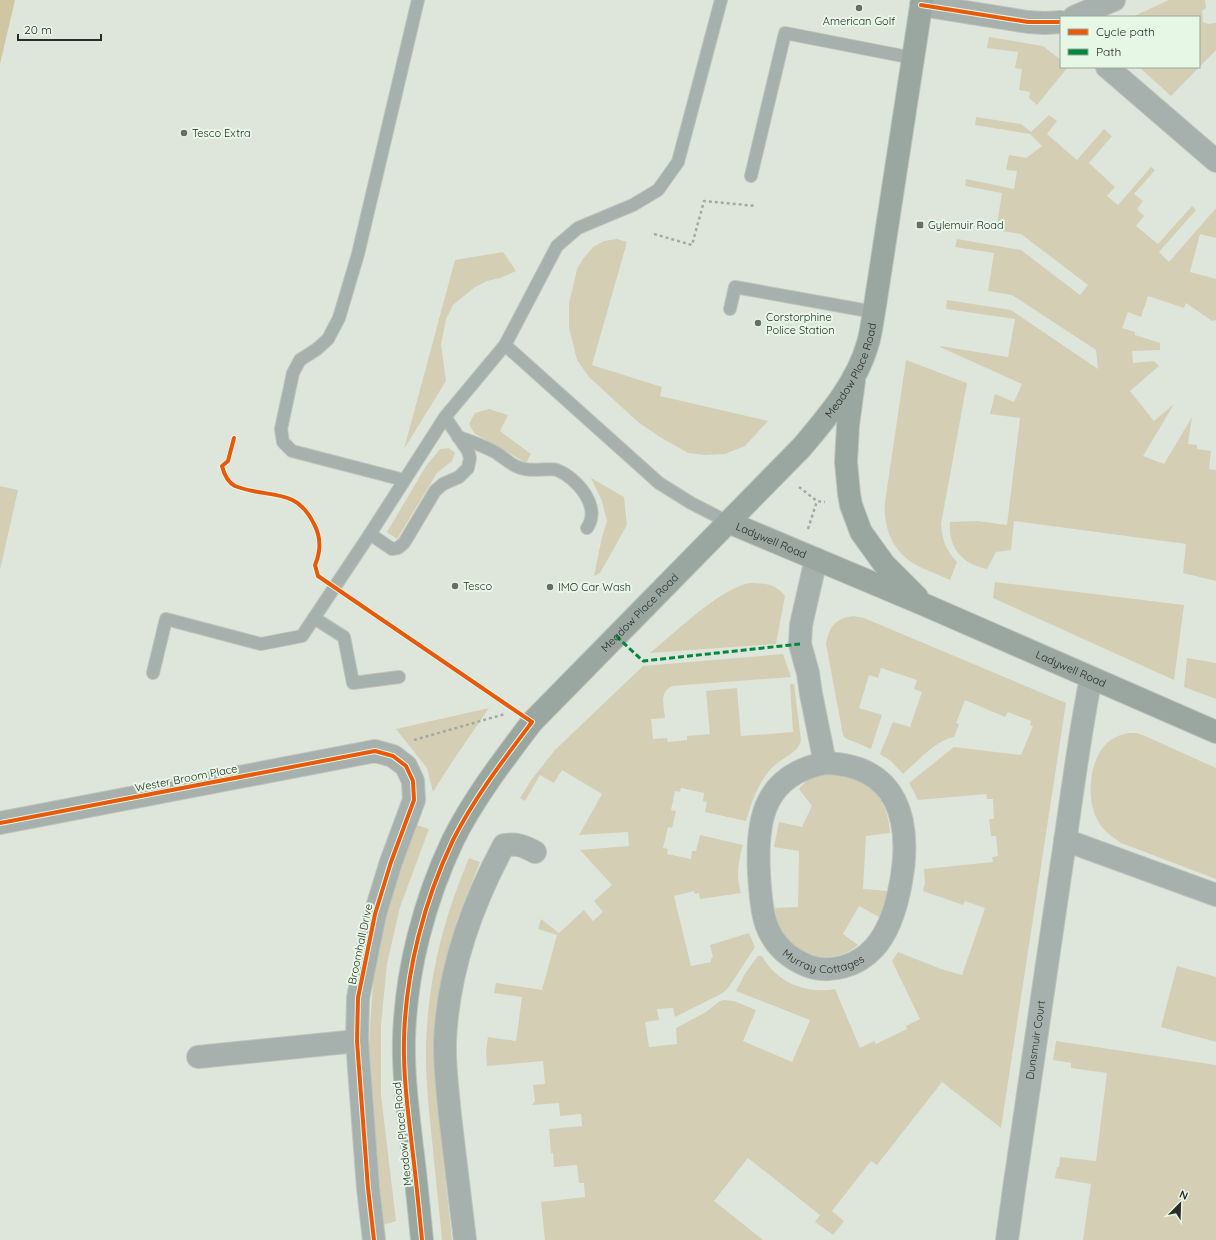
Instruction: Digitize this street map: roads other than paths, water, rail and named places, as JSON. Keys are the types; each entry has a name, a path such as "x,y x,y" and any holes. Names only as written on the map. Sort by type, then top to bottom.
{"main road":[{"name":"Meadow Place Road","path":"422,1240 406,1091 404,1038 408,988 420,931 437,878 467,814 498,768 524,716 728,522 778,471 832,411 855,374 868,344 874,312 922,3"},
{"name":"Ladywell Road","path":"855,374 848,425 846,462 851,506 861,532 884,564 925,605"},
{"name":"Ladywell Road","path":"728,522 925,605 1216,732"}],"street":[{"path":"1076,16 1114,0"},
{"path":"922,3 1028,22 1060,21"},
{"path":"1108,68 1216,161"},
{"path":"816,559 801,625 800,644 808,673 825,763"},
{"name":"Dunsmuir Court","path":"1007,1240 1083,719 1091,678"},
{"name":"Wester Broom Place","path":"0,823 375,751"},
{"name":"Broomhall Drive","path":"374,1240 368,1188 357,1041 358,998 375,914 391,862 414,800 413,781 406,766 392,756 375,751"},
{"name":"Murray Cottages","path":"825,763 842,764 857,768 873,776 887,789 898,806 902,817 905,848 900,892 882,939 865,957 838,968 827,969 798,962 788,955 776,943 765,920 758,865 761,821 766,805 774,792 785,780 799,771 825,763"},
{"path":"1066,840 1216,895"},
{"path":"465,1240 447,1083 445,1043 449,999 455,968 468,923 491,869 504,845 514,844 523,846 535,852"},
{"path":"198,1057 357,1041"}],"lane":[{"path":"404,480 292,451 283,442 281,430 293,373 300,360 328,339 339,318 360,246 418,0"},
{"path":"153,673 166,619 261,644 302,636 445,417 505,345 557,246 578,228 633,205 658,190 678,162 721,0"},
{"path":"751,176 785,33 913,58"},
{"path":"730,309 735,287 874,312"},
{"path":"505,345 659,483 691,503 728,522"},
{"path":"370,534 392,549 398,548 404,543 435,491 442,484 459,477 468,468 470,458 468,452 445,417"},
{"path":"458,437 495,452 518,468 533,470 556,470 575,481 585,494 592,510 591,523 587,528"},
{"path":"314,618 344,637 353,683 399,677"}],"place":[{"name":"American Golf","path":"859,8"},
{"name":"Tesco Extra","path":"184,133"},
{"name":"Gylemuir Road","path":"920,225"},
{"name":"Corstorphine Police Station","path":"758,323"},
{"name":"Tesco","path":"455,586"},
{"name":"IMO Car Wash","path":"550,587"}]}
